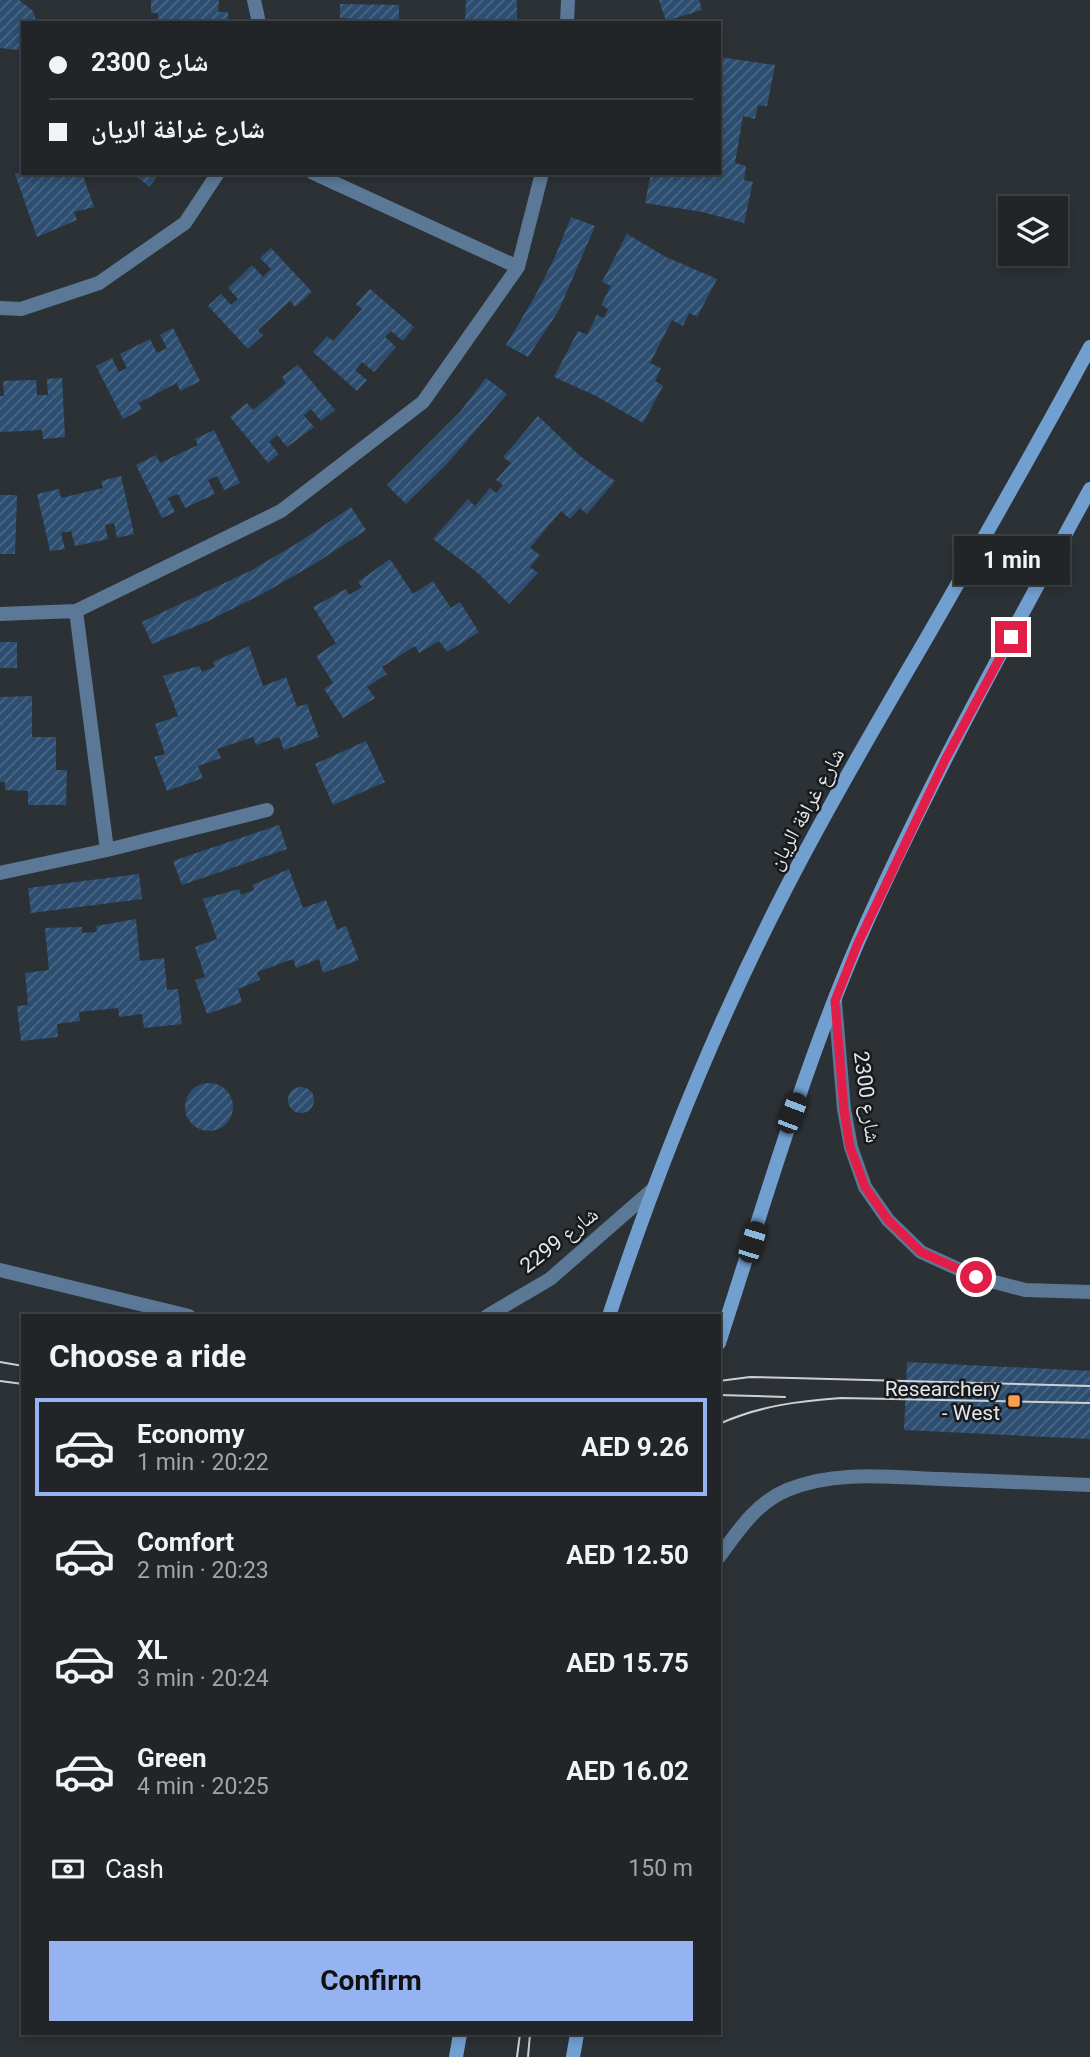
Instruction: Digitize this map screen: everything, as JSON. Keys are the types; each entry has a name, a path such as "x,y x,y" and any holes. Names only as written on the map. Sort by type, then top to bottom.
{"main road":[{"name":"شارع غرافة الريان","path":"610,1314 652,1190 697,1076 781,898 876,726 1018,480 1090,347"},
{"path":"721,1337 792,1113 858,943 945,760 1090,489"},
{"path":"456,2057 460,2035"},
{"path":"573,2057 577,2035"}],"street":[{"path":"254,0 259,21"},
{"path":"567,21 568,0"},
{"path":"0,308 21,309 99,283 185,223 217,175"},
{"path":"317,175 518,267"},
{"path":"0,614 76,611 281,511 423,402 518,267 541,175"},
{"path":"76,611 107,850"},
{"path":"0,873 107,850 267,810"},
{"name":"شارع 2300","path":"835,1001 844,1110 850,1147 865,1187 888,1220 921,1252 976,1277 1025,1290 1090,1292"},
{"name":"شارع 2299","path":"490,1314 550,1279 652,1190"},
{"path":"0,1270 181,1314"},
{"path":"721,1554 751,1514 785,1490 814,1482 883,1477 1090,1485"}],"building":[{"path":"0,0 19,0 33,11 36,21 21,21 21,48 0,48"},
{"path":"151,0 219,0 218,12 228,12 228,21 158,21 158,13 151,13"},
{"path":"466,0 517,0 517,21 465,21"},
{"path":"659,0 699,0 702,10 666,21"},
{"path":"340,4 399,5 399,21 356,21 340,18"},
{"path":"721,57 775,65 767,106 758,105 755,119 743,116 735,163 746,166 744,180 753,182 744,223 702,212 645,203 651,175 721,175"},
{"path":"15,174 83,175 94,207 74,212 77,220 37,237"},
{"path":"135,175 158,175 149,187"},
{"path":"571,217 595,226 559,310 528,357 506,345 555,257"},
{"path":"627,234 666,257 717,279 697,317 689,313 683,326 672,320 650,363 661,368 655,381 663,386 643,423 596,396 554,377 578,331 587,335 597,315 604,318 608,309 601,305 611,286 602,282"},
{"path":"271,248 312,292 295,307 290,301 258,330 263,335 248,349 208,306 221,294 231,305 238,299 228,288 252,265 263,277 271,269 260,258"},
{"path":"370,289 414,327 403,341 391,331 385,337 396,347 374,372 362,362 355,370 367,380 357,391 313,352 327,336 333,341 362,309 356,304"},
{"path":"173,328 200,381 180,391 177,383 138,403 142,409 123,419 96,366 112,358 119,372 127,368 120,354 150,339 157,353 167,348 160,335"},
{"path":"298,365 335,410 321,421 311,409 304,415 314,427 287,447 277,435 269,442 279,454 268,463 230,417 247,403 253,410 286,383 282,377"},
{"path":"62,378 65,437 43,439 42,430 0,432 0,396 4,396 3,381 36,380 37,395 48,395 47,379"},
{"path":"486,378 507,394 446,465 406,504 387,485 460,412"},
{"path":"538,416 580,456 615,481 587,514 580,508 570,519 561,511 530,548 540,555 530,567 538,573 509,604 479,574 433,539 468,499 475,506 490,488 496,493 503,485 496,480 511,463 503,457"},
{"path":"214,430 240,483 224,490 217,476 208,480 215,494 185,508 178,494 168,498 175,512 162,518 136,465 156,455 160,463 198,445 195,439"},
{"path":"121,476 134,534 117,538 114,523 105,525 108,539 75,546 71,531 61,533 65,549 50,551 37,494 59,489 61,498 103,488 101,481"},
{"path":"0,495 17,495 15,554 0,554"},
{"path":"351,507 366,530 264,593 206,622 152,644 142,622 252,570"},
{"path":"390,559 413,594 433,581 451,608 460,602 479,632 447,652 439,641 419,653 415,646 382,667 387,674 367,687 375,698 343,718 324,689 333,683 316,656 336,643 313,607 346,589 349,595 362,587 358,582"},
{"path":"0,642 17,642 17,668 0,668"},
{"path":"249,646 263,686 286,677 297,707 307,704 319,737 284,750 279,737 256,745 253,737 217,749 221,758 198,766 203,778 167,791 154,757 165,754 155,724 178,716 163,676 199,666 202,672 215,667 213,662"},
{"path":"32,696 32,737 56,737 56,770 67,770 66,805 28,805 28,791 5,790 5,782 0,782 0,697"},
{"path":"366,741 385,782 333,805 315,764"},
{"path":"279,825 287,849 182,885 173,861"},
{"path":"289,869 303,908 326,900 337,930 346,926 359,960 323,973 319,959 296,968 293,959 257,972 260,980 238,989 242,1002 207,1014 195,980 205,977 195,947 217,939 203,899 239,889 241,895 254,890 252,885"},
{"path":"139,874 142,899 31,913 28,888"},
{"path":"136,919 140,961 164,958 167,990 178,989 182,1024 144,1028 142,1014 119,1017 118,1008 79,1012 80,1021 57,1024 58,1037 21,1041 17,1006 28,1005 25,973 49,970 45,928 82,927 82,933 97,932 96,926"},
{"path":"209,1083 218,1084 226,1090 232,1098 232,1116 226,1124 218,1130 209,1131 200,1130 192,1124 186,1116 185,1107 186,1098 192,1090 200,1084"},
{"path":"301,1087 310,1091 314,1100 310,1109 301,1113 292,1109 288,1100 292,1091"},
{"path":"907,1362 1090,1371 1090,1439 904,1430"}],"tram line":[{"path":"0,1362 21,1366"},
{"path":"721,1381 750,1377 1090,1386"},
{"path":"0,1381 21,1384"},
{"path":"721,1395 785,1397"},
{"path":"721,1423 779,1405 841,1398 1090,1403"},
{"path":"517,2057 520,2035"},
{"path":"528,2057 530,2035"}],"place":[{"name":"Researchery - West","path":"1014,1401"}],"route":[{"path":"976,1277 921,1252 888,1220 865,1187 850,1147 844,1110 835,1001 858,943 945,760 1011,637"}]}
